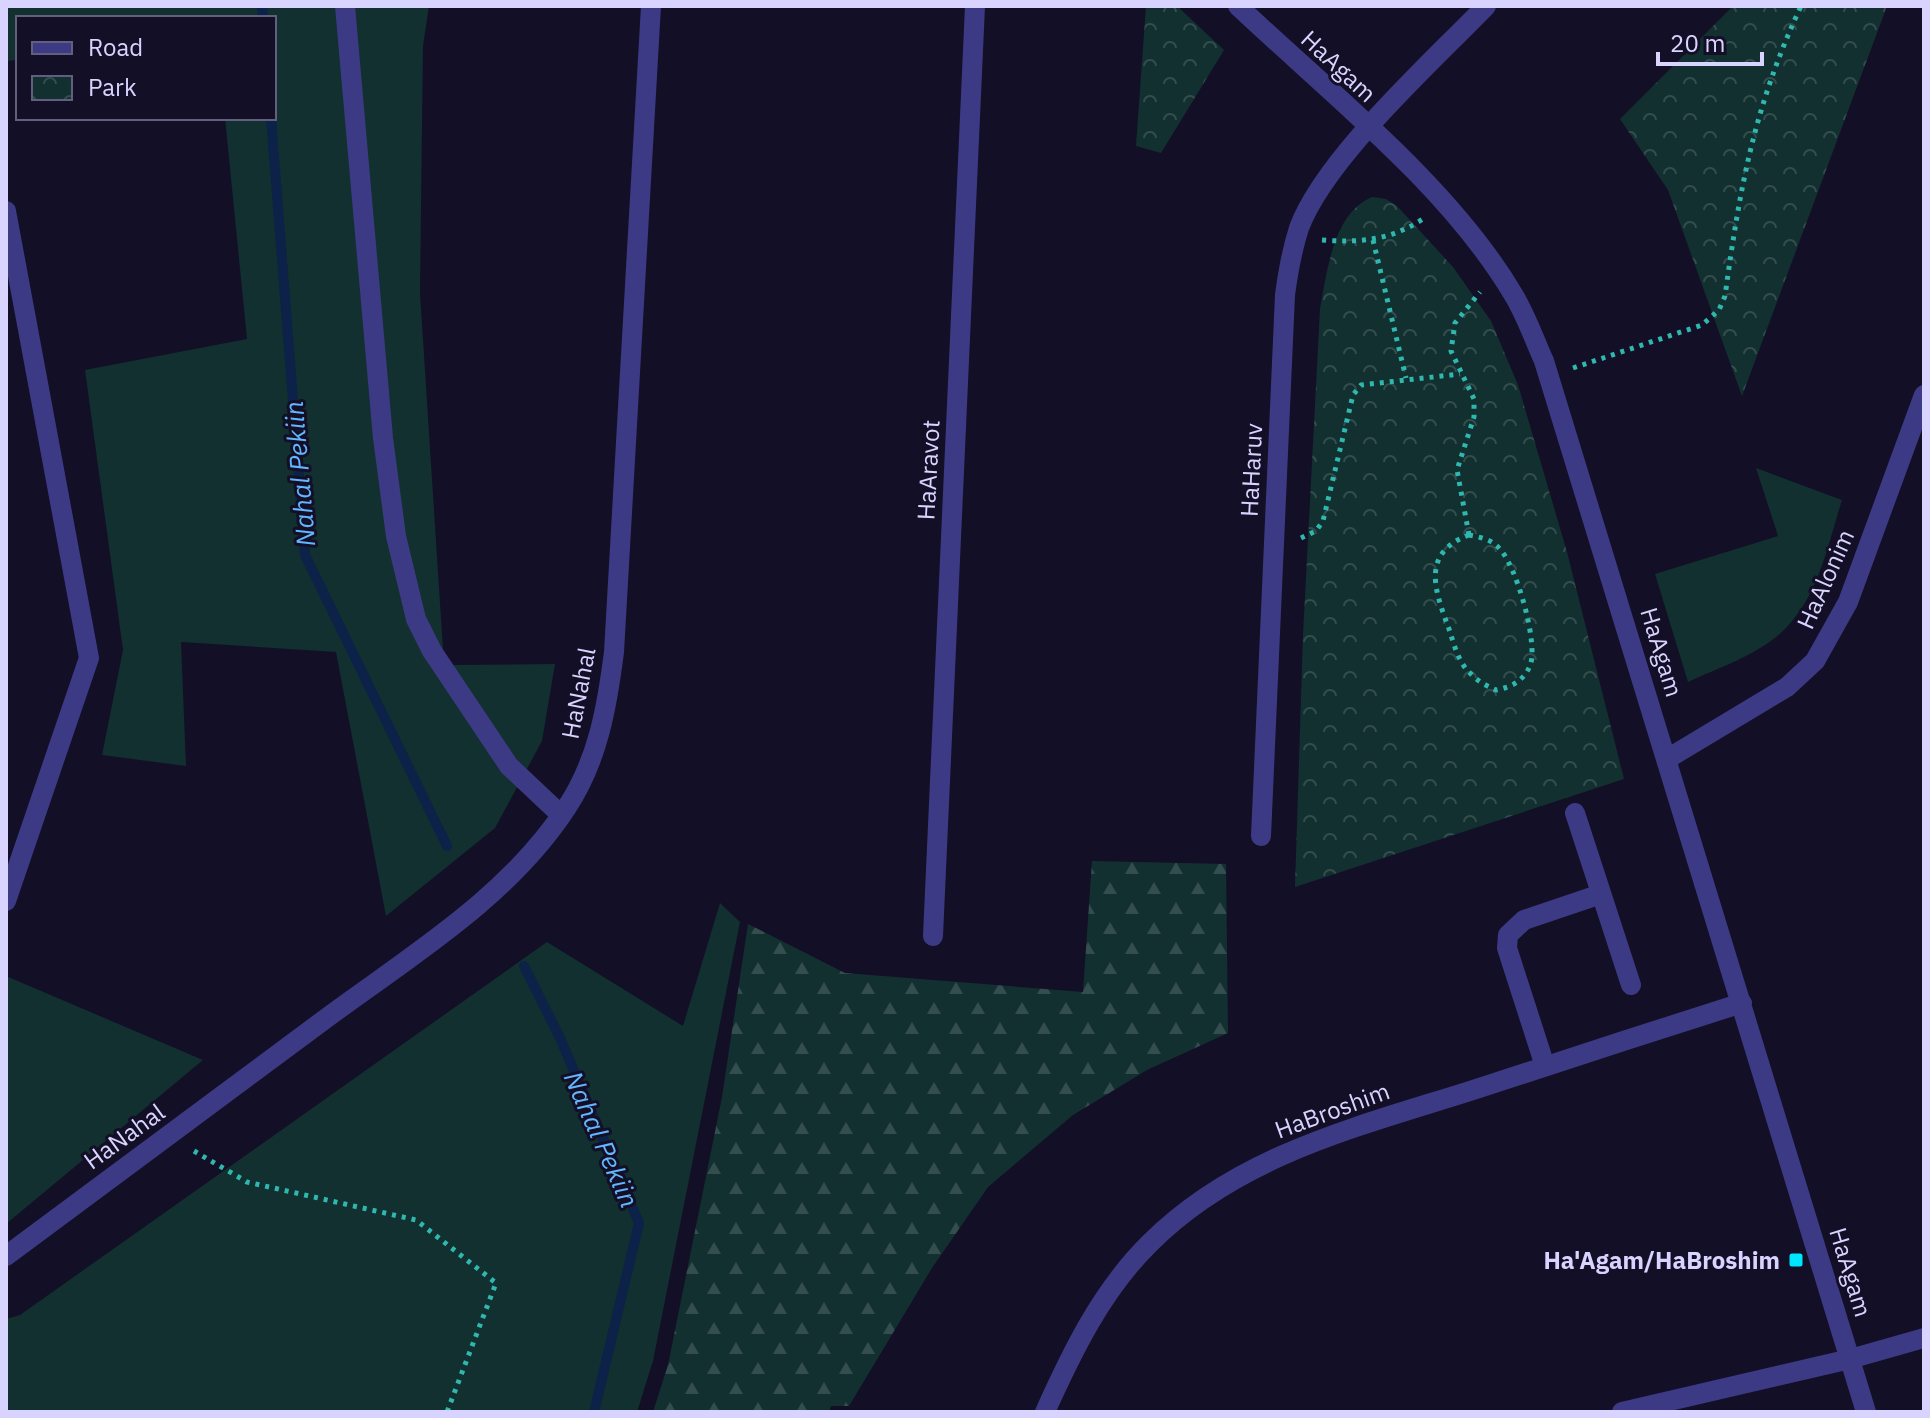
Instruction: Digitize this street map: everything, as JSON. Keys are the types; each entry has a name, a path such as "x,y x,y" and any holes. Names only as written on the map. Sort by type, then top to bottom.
{"street":[{"path":"345,6 383,438 396,536 416,619 432,651 509,766 561,815"},
{"name":"HaNahal","path":"6,1256 454,924 541,844 561,815 592,758 607,710 614,652 651,6"},
{"name":"HaAravot","path":"933,936 975,6"},
{"name":"HaAgam","path":"1238,6 1445,205 1474,237 1514,295 1549,376 1866,1412"},
{"path":"1368,129 1486,6"},
{"name":"HaHaruv","path":"1261,836 1285,295 1297,237 1322,189 1368,129"},
{"path":"6,211 89,658 13,889 6,901"},
{"name":"HaAlonim","path":"1667,759 1787,687 1815,661 1848,602 1924,395"},
{"path":"1575,813 1631,985"},
{"path":"1545,1066 1507,948 1508,935 1524,920 1601,894"},
{"name":"HaBroshim","path":"1045,1412 1074,1348 1106,1298 1149,1244 1201,1199 1254,1166 1330,1136 1742,1003"},
{"path":"1622,1412 1850,1359 1924,1338"}],"path":[{"path":"1549,376 1702,325 1719,310 1725,296 1740,192 1756,121 1780,53 1801,6"},
{"path":"1297,237 1350,243 1373,240 1398,234 1445,205"},
{"path":"1373,240 1406,378"},
{"path":"1469,535 1457,470 1474,417 1474,399 1451,351 1455,323 1471,299 1500,275"},
{"path":"1274,540 1307,538 1323,521 1353,395 1361,385 1372,381 1460,374"},
{"path":"1469,535 1499,547 1510,563 1520,593 1534,649 1530,665 1512,687 1496,690 1469,673 1460,659 1436,596 1436,568 1441,553 1455,541 1469,535"},
{"path":"168,1136 247,1182 416,1220 496,1283 447,1412"}],"green space":[{"path":"6,6 429,6 423,46 420,293 444,665 555,664 542,741 495,828 386,916 336,652 181,642 186,766 102,755 123,650 85,370 247,339 225,120 276,120 276,16 16,16 16,60 6,61"},
{"path":"1146,6 1177,6 1224,50 1161,153 1136,146"},
{"path":"1733,6 1887,6 1742,396 1668,190 1620,119"},
{"path":"1372,197 1386,199 1397,206 1453,267 1491,321 1518,385 1567,552 1624,779 1295,887 1303,635 1320,309 1329,262 1340,230 1348,216"},
{"path":"1756,468 1842,500 1827,551 1806,601 1785,629 1752,653 1688,682 1655,574 1778,536"},
{"path":"1092,861 1226,864 1228,1033 1147,1070 1073,1115 988,1187 932,1268 849,1406 831,1406 829,1412 653,1412 668,1365 722,1097 748,924 845,973 1083,992"},
{"path":"720,903 740,922 653,1361 637,1412 6,1412 6,1319 20,1315 547,942 683,1026"},
{"path":"6,976 203,1060 6,1224"}],"waterway":[{"name":"Nahal Pekiin","path":"262,6 263,16"},
{"name":"Nahal Pekiin","path":"271,120 305,555 447,846"},
{"name":"Nahal Pekiin","path":"524,966 560,1038 639,1223 594,1412"}],"place":[{"name":"Ha'Agam/HaBroshim","path":"1796,1260"}]}
